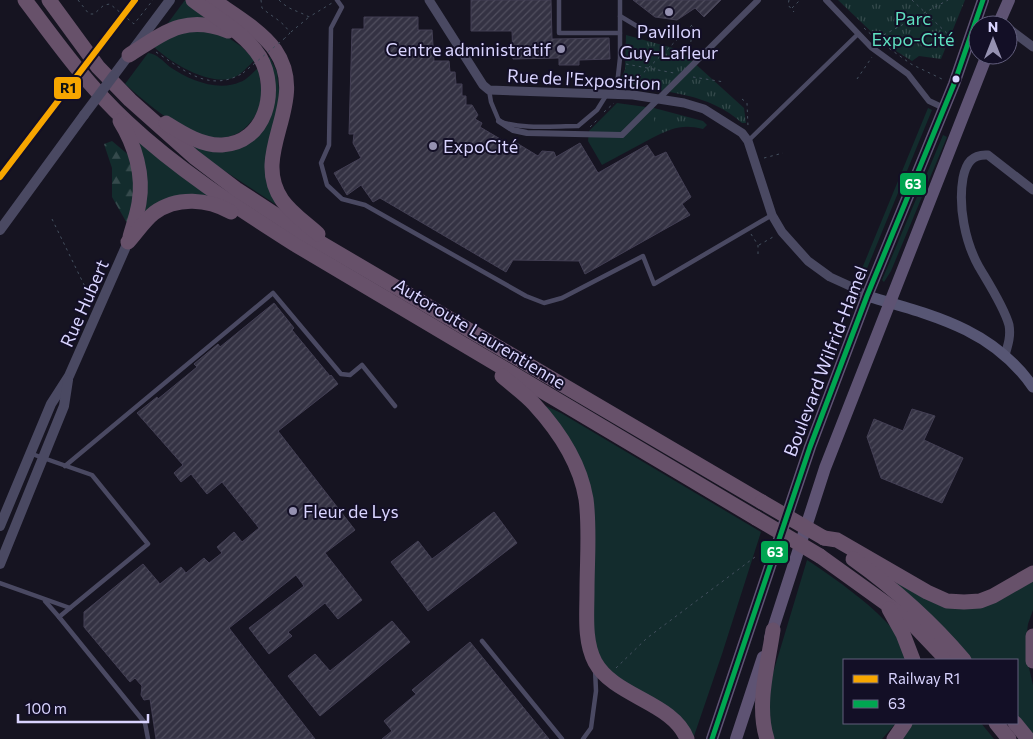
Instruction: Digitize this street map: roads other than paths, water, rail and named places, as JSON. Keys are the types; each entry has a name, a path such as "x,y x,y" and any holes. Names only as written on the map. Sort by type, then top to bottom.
{"highway":[{"name":"Autoroute Laurentienne","path":"25,0 70,60 108,103 150,142 223,198 264,225 468,348 820,556 909,620 946,659"},
{"name":"Autoroute Laurentienne","path":"49,0 98,67 130,100 194,157 236,189 345,258 824,538 894,589 942,635 963,659"},
{"path":"130,100 180,131 201,141 222,145 236,143 246,138 262,122 269,97 268,75 262,61 254,48 243,37 192,0"},
{"path":"213,0 225,5 269,42 277,52 283,66 287,89 286,103 271,162 271,172 276,189 282,200 292,211 345,258"},
{"path":"129,55 164,33 188,24 211,26 243,37"},
{"path":"108,103 129,135 140,178 139,202 128,242"},
{"path":"128,242 156,212 180,202 193,201 214,204 246,221 264,225"},
{"path":"468,348 533,403 560,437 577,467 586,499 587,634 594,660 601,671 607,676 668,715 677,723 687,739"},
{"path":"824,538 837,540 927,592 947,601 980,601 1033,574"},
{"path":"886,603 903,634 913,659"},
{"path":"767,739 763,726 762,705 773,630"},
{"path":"1033,636 1033,661"},
{"path":"894,739 904,724"},
{"path":"997,724 1008,739"},
{"path":"1016,724 1028,739"}],"main road":[{"name":"Boulevard Wilfrid-Hamel","path":"712,739 810,447 867,296 944,108 984,0"},
{"path":"1005,15 1008,0"},
{"path":"736,739 825,468 983,65"},
{"path":"867,296 947,321 989,342 1022,371 1033,387"}],"street":[{"path":"0,230 170,0"},
{"name":"Rue de l'Exposition","path":"429,0 483,84 489,90 615,94 659,98 704,109 742,133 748,141"},
{"path":"499,120 513,130 527,133 622,135 758,0"},
{"path":"826,0 876,51 908,74 929,101 944,108"},
{"path":"1018,36 1033,47"},
{"path":"748,141 772,215 782,232 808,261 830,277 852,286 867,296"},
{"path":"1005,355 1010,336 1009,325 978,265 964,224 962,185 965,168 969,160 981,155 988,155 1033,190"},
{"name":"Rue Hubert","path":"0,526 51,404 69,376 128,242"},
{"name":"Rue Hubert","path":"0,564 64,406 69,376"}],"lane":[{"path":"336,0 342,7 331,28 329,145 321,163 327,185 342,199 365,205 526,296 544,302 562,298 643,256 654,284 772,215"},
{"path":"559,0 559,33 620,33"},
{"path":"489,90 491,102 499,120 509,125 578,126 615,94 619,62 620,0"},
{"path":"620,16 645,31 662,33"},
{"path":"748,141 858,34"},
{"path":"65,466 273,292 341,374 350,375 362,365 395,406"},
{"path":"30,454 92,475 148,544 59,618"},
{"path":"0,583 70,608"},
{"path":"44,600 145,723 148,739"},
{"path":"482,641 562,739"},
{"path":"583,739 591,728 594,703 594,660"}],"railway":[{"path":"0,177 135,0"}],"rail line":[{"name":"R1","path":"0,177 135,0"}],"place":[{"name":"Pavillon Guy-Lafleur","path":"669,12"},
{"name":"Centre administratif","path":"561,49"},
{"name":"ExpoCité","path":"433,146"},
{"name":"Fleur de Lys","path":"293,511"}],"park label":[{"name":"Parc Expo-Cité","path":"913,28"}]}
